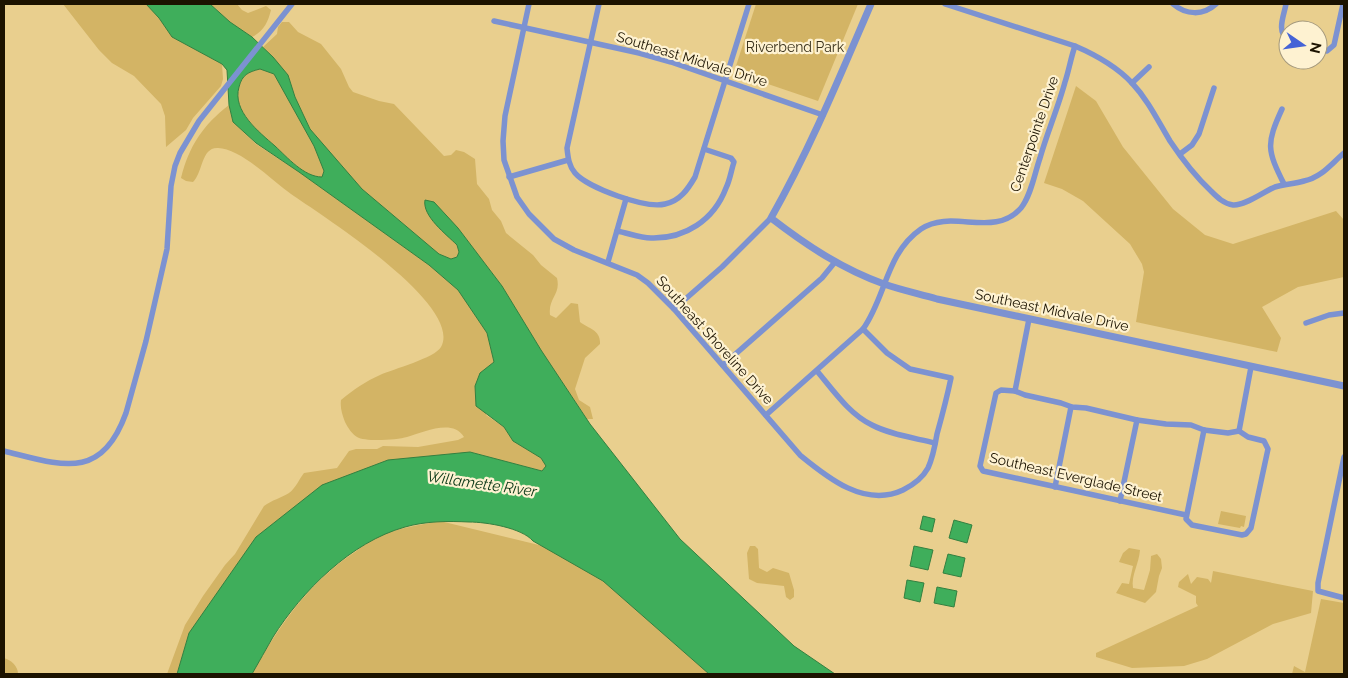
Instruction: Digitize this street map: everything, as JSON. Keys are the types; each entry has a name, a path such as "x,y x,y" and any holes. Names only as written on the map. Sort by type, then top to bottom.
{"street":[{"path":"4,451 53,463 78,464 91,460 103,453 120,431 146,341 167,249 171,186 175,166 186,141 199,121 292,4"},
{"name":"Southeast Shoreline Drive","path":"529,4 504,116 503,141 504,160 509,177 517,197 528,214 554,239 574,250 638,275 674,309 800,455 818,470 838,483 867,495 894,494 918,481 927,470 951,378 910,369 888,354 863,329"},
{"path":"599,4 568,148 568,160 575,174 589,185 626,198 655,205 666,204 678,198 686,191 695,177 749,4"},
{"path":"674,309 722,267 771,218 823,115 871,4"},
{"path":"945,4 1075,46 1114,67 1132,83 1180,154 1202,182 1217,197 1229,205 1244,204 1265,191 1284,184 1306,181 1330,167 1344,153"},
{"path":"1173,4 1184,11 1192,13 1207,10 1216,4"},
{"path":"1283,20 1286,4"},
{"path":"1328,50 1334,45 1344,4"},
{"name":"Southeast Midvale Drive","path":"494,21 664,60 823,115"},
{"name":"Centerpointe Drive","path":"766,415 863,329 875,312 893,263 900,250 922,228 931,224 948,221 992,223 1009,217 1023,206 1065,83 1075,46"},
{"path":"1132,83 1148,67"},
{"path":"1180,154 1192,145 1200,134 1214,88"},
{"path":"1282,109 1272,130 1270,151 1284,184"},
{"path":"617,230 651,238 686,232 702,223 716,208 726,189 734,162 731,158 704,150"},
{"path":"509,177 568,160"},
{"path":"608,262 626,198"},
{"name":"Southeast Midvale Drive","path":"771,218 816,251 835,262 885,284 937,299 1344,386"},
{"path":"722,365 822,278 835,262"},
{"path":"1306,323 1329,315 1344,313"},
{"path":"1029,319 1015,391 1071,407 1086,408 1137,420 1191,425 1204,430 1231,433 1239,431 1248,437 1264,441 1268,446 1249,532 1242,535 1188,522 1186,515 1204,430"},
{"path":"1239,431 1252,367"},
{"path":"817,371 852,411 871,425 935,443"},
{"name":"Southeast Everglade Street","path":"1015,391 998,391 996,393 980,469 1186,515"},
{"path":"1054,487 1071,407"},
{"path":"1120,501 1137,420"},
{"path":"1344,457 1318,583 1318,592 1344,598"}],"green space":[{"path":"63,4 146,4 159,18 172,37 222,64 223,79 221,86 193,118 186,130 166,147 165,116 161,104 134,76 112,63 99,50"},
{"path":"210,4 237,4 248,13 266,6 271,10 265,26 252,37 230,22"},
{"name":"Riverbend Park","path":"756,4 858,4 818,101 736,73 736,66"},
{"path":"282,22 289,22 298,32 321,44 341,69 353,92 394,104 444,156 451,155 456,150 464,152 475,159 477,184 489,199 492,210 501,221 506,233 557,278 558,284 551,304 550,315 556,318 571,303 578,304 580,322 594,330 599,336 600,344 585,358 575,389 579,400 590,407 593,419 587,419 541,350 502,286 458,228 457,245 459,252 457,257 451,259 439,254 362,189 310,129 295,97 288,75 263,47 277,34 278,27"},
{"path":"260,69 274,74 314,146 324,171 322,177 309,174 296,166 255,128 243,113 238,96 240,83 246,75"},
{"path":"1076,86 1096,101 1123,147 1173,209 1205,235 1233,244 1336,211 1344,220 1344,277 1298,287 1262,307 1281,338 1277,352 1136,322 1144,272 1142,264 1130,244 1083,201 1062,189 1044,183"},
{"path":"229,105 233,122 256,144 299,172 429,265 458,290 487,333 494,362 489,366 486,415 504,427 513,441 541,458 546,466 543,471 470,452 189,633 177,674 167,674 185,625 203,596 235,554 264,506 294,489 304,473 337,468 349,451 356,449 377,449 383,446 418,447 458,440 464,437 459,431 452,428 437,428 402,438 367,440 357,437 349,429 342,414 341,400 375,377 422,359 437,351 441,347 442,329 431,308 412,286 386,263 246,159 227,149 212,149 205,156 199,173 193,182 181,178 188,156 198,137 204,128"},
{"path":"1221,511 1246,516 1244,527 1218,524"},
{"path":"440,521 543,546 603,581 709,674 252,674 284,622 309,592 338,564 377,537 400,529"},
{"path":"750,546 755,546 758,549 759,568 767,572 773,568 789,573 794,597 790,600 786,597 784,586 757,583 749,579 747,553"},
{"path":"1129,548 1140,550 1133,579 1133,588 1144,590 1150,570 1151,556 1157,554 1161,559 1162,568 1156,592 1145,603 1116,593 1122,583 1129,584 1133,566 1119,562 1123,553"},
{"path":"1213,571 1313,591 1311,613 1273,624 1207,659 1184,666 1132,668 1096,657 1096,653 1198,606 1196,596 1178,587 1179,582 1188,574 1191,584 1197,577 1208,579 1211,583"},
{"path":"1321,599 1344,603 1344,674 1292,674 1294,666 1305,672"},
{"path":"4,658 14,664 18,674 4,674"}],"water":[{"name":"Willamette River","path":"146,4 210,4 230,22 252,37 288,75 295,97 310,129 362,189 439,254 451,259 457,257 459,252 457,245 427,212 425,200 434,202 458,228 502,286 541,350 590,424 680,539 794,646 835,674 709,674 603,581 533,541 528,536 513,529 485,523 453,522 405,527 385,534 347,556 313,586 298,603 273,637 252,674 177,674 189,633 256,537 322,485 388,460 470,452 542,471 546,466 541,458 513,441 504,427 476,406 475,386 480,373 494,362 487,333 458,290 429,265 256,143 233,122 229,105 227,70 222,64 172,37 159,18","holes":["260,69 274,74 314,146 324,171 322,177 309,174 296,166 255,128 243,113 238,96 240,83 244,77"]},
{"path":"923,516 935,519 932,532 920,529"},
{"path":"954,520 972,525 967,543 949,538"},
{"path":"914,546 933,550 928,570 910,566"},
{"path":"948,554 965,558 961,577 943,573"},
{"path":"907,580 924,583 920,602 904,598"},
{"path":"937,587 957,591 954,607 934,603"}]}
